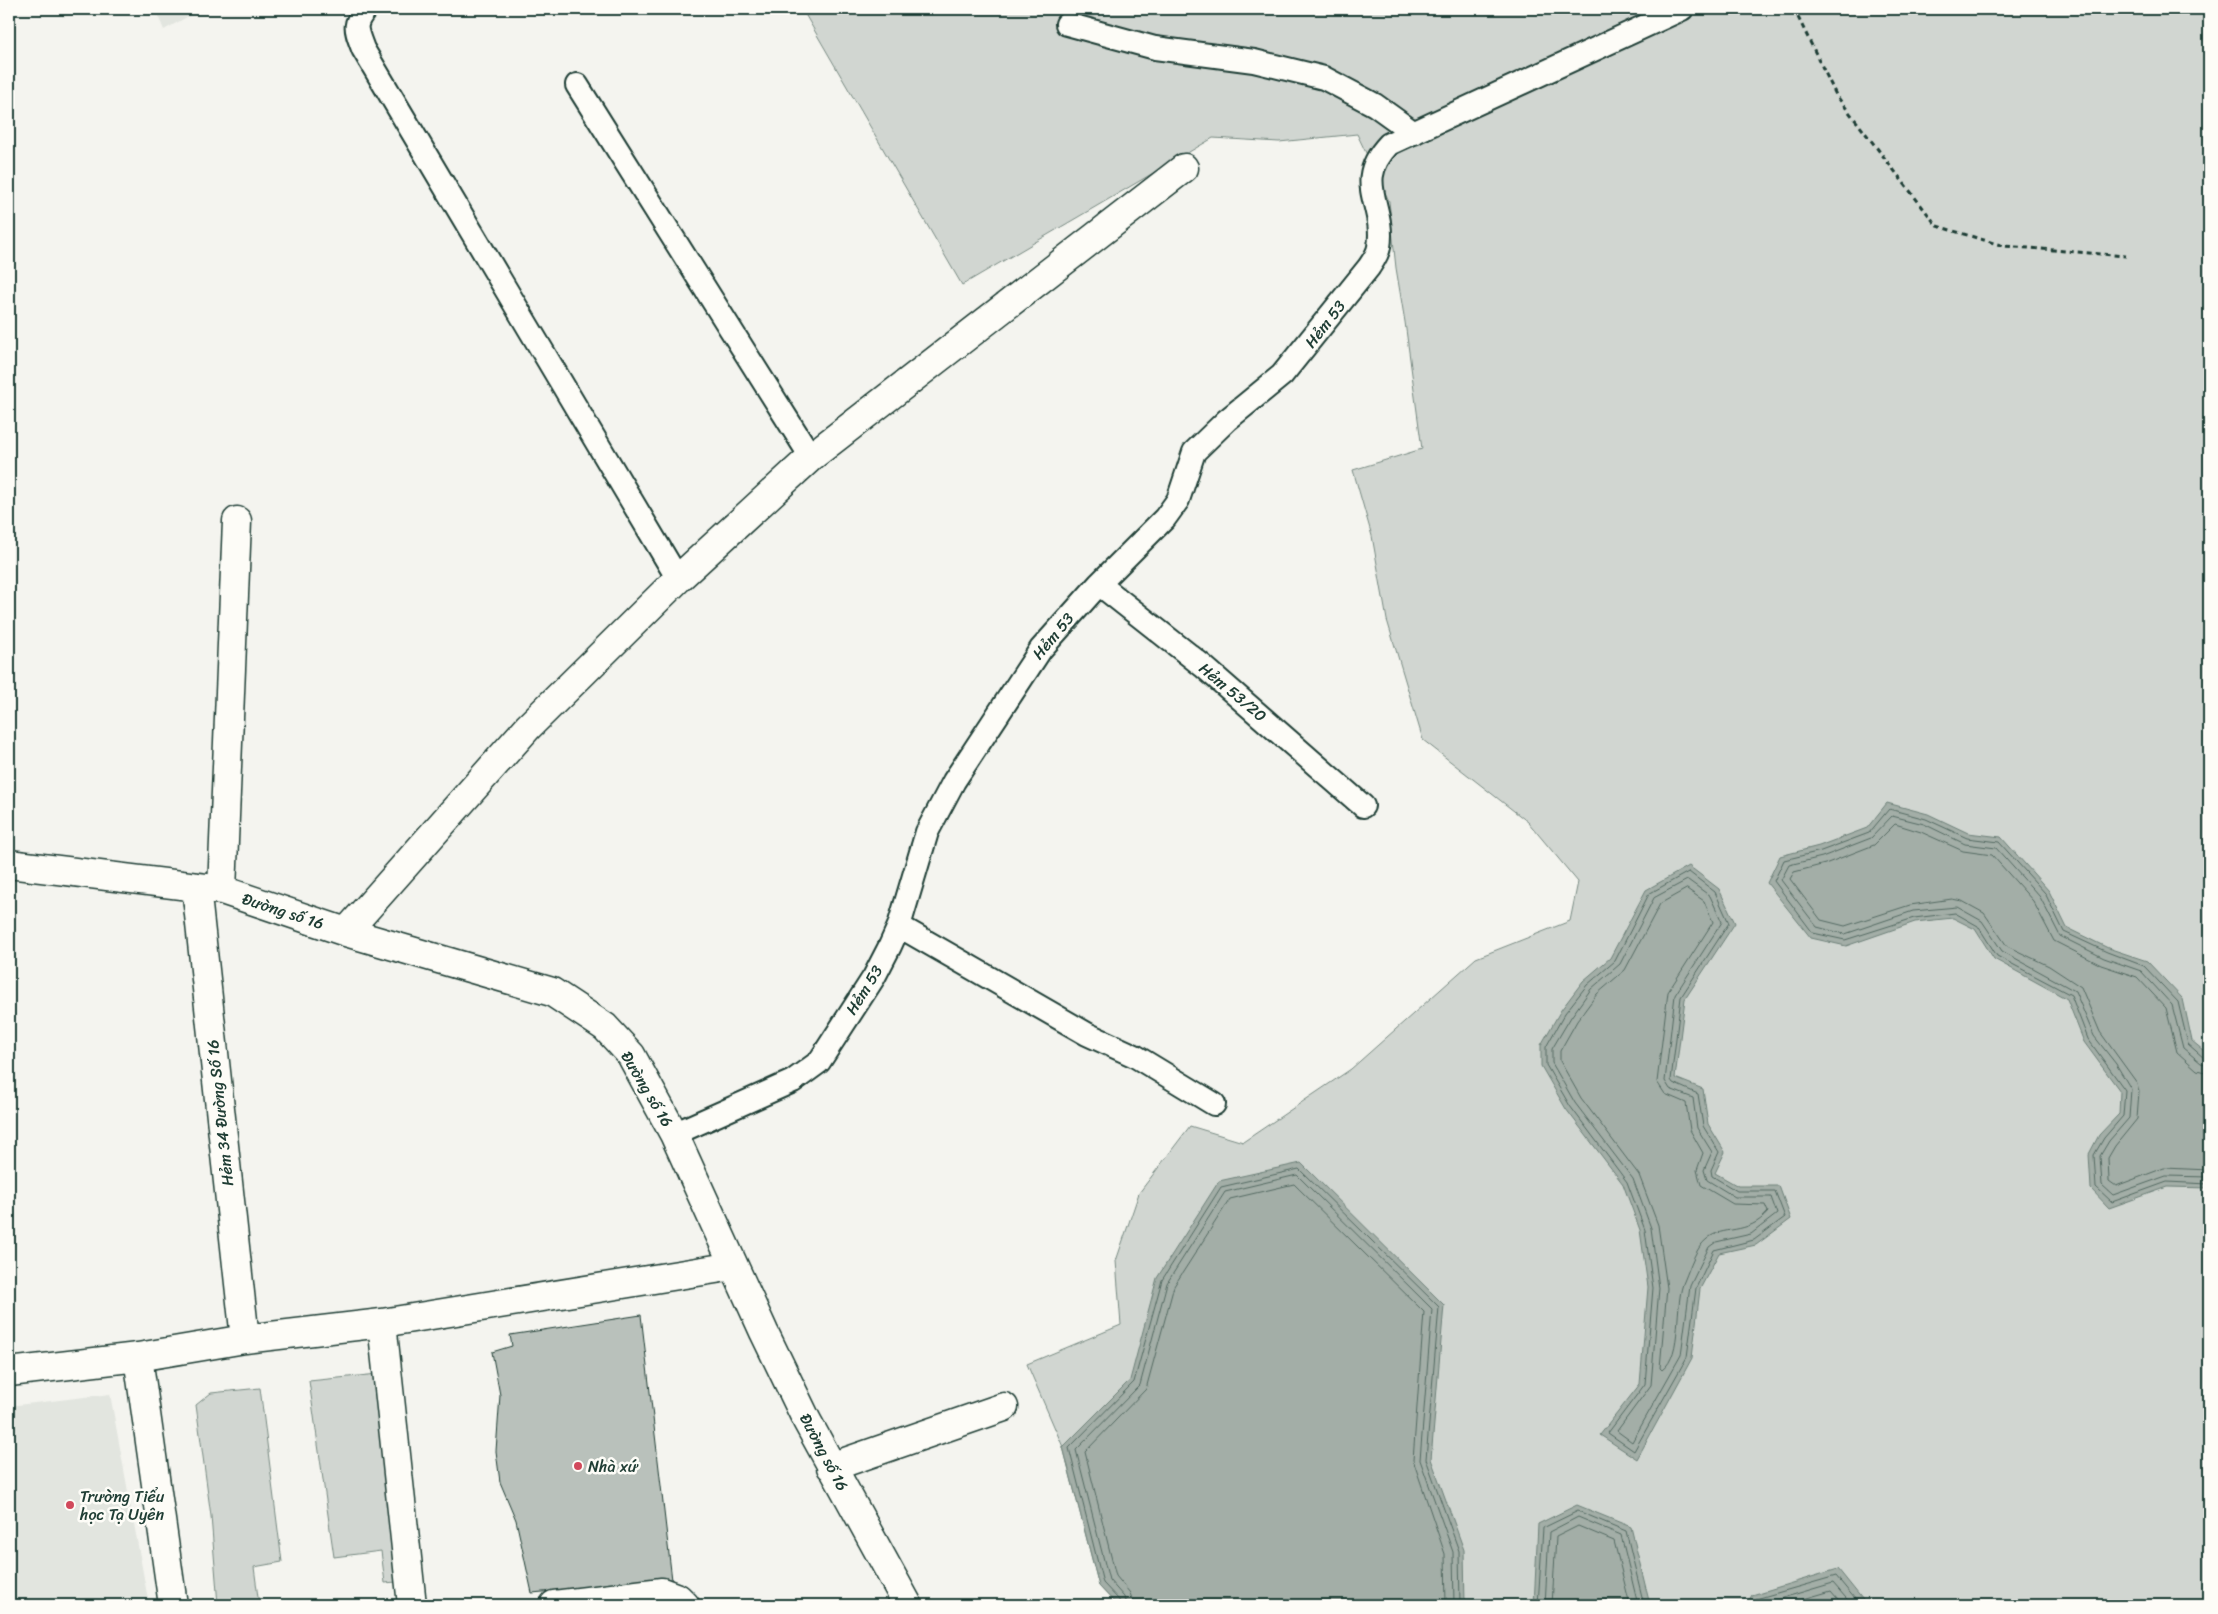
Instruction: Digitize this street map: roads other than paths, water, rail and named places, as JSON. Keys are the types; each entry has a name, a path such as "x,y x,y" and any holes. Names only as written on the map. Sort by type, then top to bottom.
{"street":[{"path":"346,932 528,727 678,579 811,457 1184,168"},
{"name":"Hẻm 34 Đường Số 16","path":"237,521 209,888 245,1339"},
{"name":"Đường số 16","path":"9,864 209,888 346,932 552,992 582,1010 605,1027 631,1055 674,1134 764,1332 831,1467 908,1605"},
{"path":"9,1372 138,1357 245,1339 382,1324 734,1266"},
{"path":"382,1324 412,1605"},
{"path":"138,1357 173,1605"},
{"path":"831,1467 1004,1407"},
{"path":"554,1605 662,1592 678,1598 685,1605"}],"lane":[{"path":"366,9 357,19 356,29 362,49 678,579"},
{"name":"Hẻm 53","path":"674,1134 794,1081 819,1062 874,977 899,926 927,832 954,781 1041,649 1099,584 1165,518 1178,500 1194,452 1227,420 1282,375 1369,268 1379,249 1380,228 1372,195 1371,171 1378,156 1389,144 1682,9"},
{"path":"1067,24 1155,48 1254,61 1324,78 1376,105 1414,134"},
{"path":"577,85 811,457"},
{"name":"Hẻm 53/20","path":"1099,584 1203,666 1363,806"},
{"path":"899,926 1087,1034 1135,1056 1214,1104"}],"water":[{"path":"1887,803 1928,814 1968,833 2001,837 2049,891 2067,928 2108,948 2147,961 2183,999 2192,1041 2209,1055 2209,1188 2168,1187 2109,1208 2091,1189 2089,1154 2099,1135 2119,1114 2120,1091 2084,1042 2067,999 1994,959 1975,929 1953,918 1915,922 1846,946 1811,938 1767,883 1780,856 1819,846 1867,828"},
{"path":"1689,866 1719,889 1735,923 1685,999 1675,1078 1703,1089 1708,1124 1725,1152 1715,1173 1738,1186 1779,1186 1791,1219 1756,1245 1719,1253 1700,1289 1692,1358 1637,1459 1600,1435 1640,1384 1648,1287 1640,1230 1623,1184 1566,1109 1541,1066 1541,1045 1561,1010 1583,981 1610,958 1646,890"},
{"path":"1301,1163 1444,1305 1431,1459 1464,1550 1465,1605 1117,1605 1099,1586 1063,1447 1130,1380 1157,1278 1219,1181"},
{"path":"1577,1505 1631,1527 1650,1605 1534,1605 1538,1524"},
{"path":"1838,1569 1867,1605 1746,1605 1752,1595"}],"place":[{"name":"Nhà xứ","path":"578,1466"},
{"name":"Trường Tiểu học Tạ Uyên","path":"70,1505"}]}
